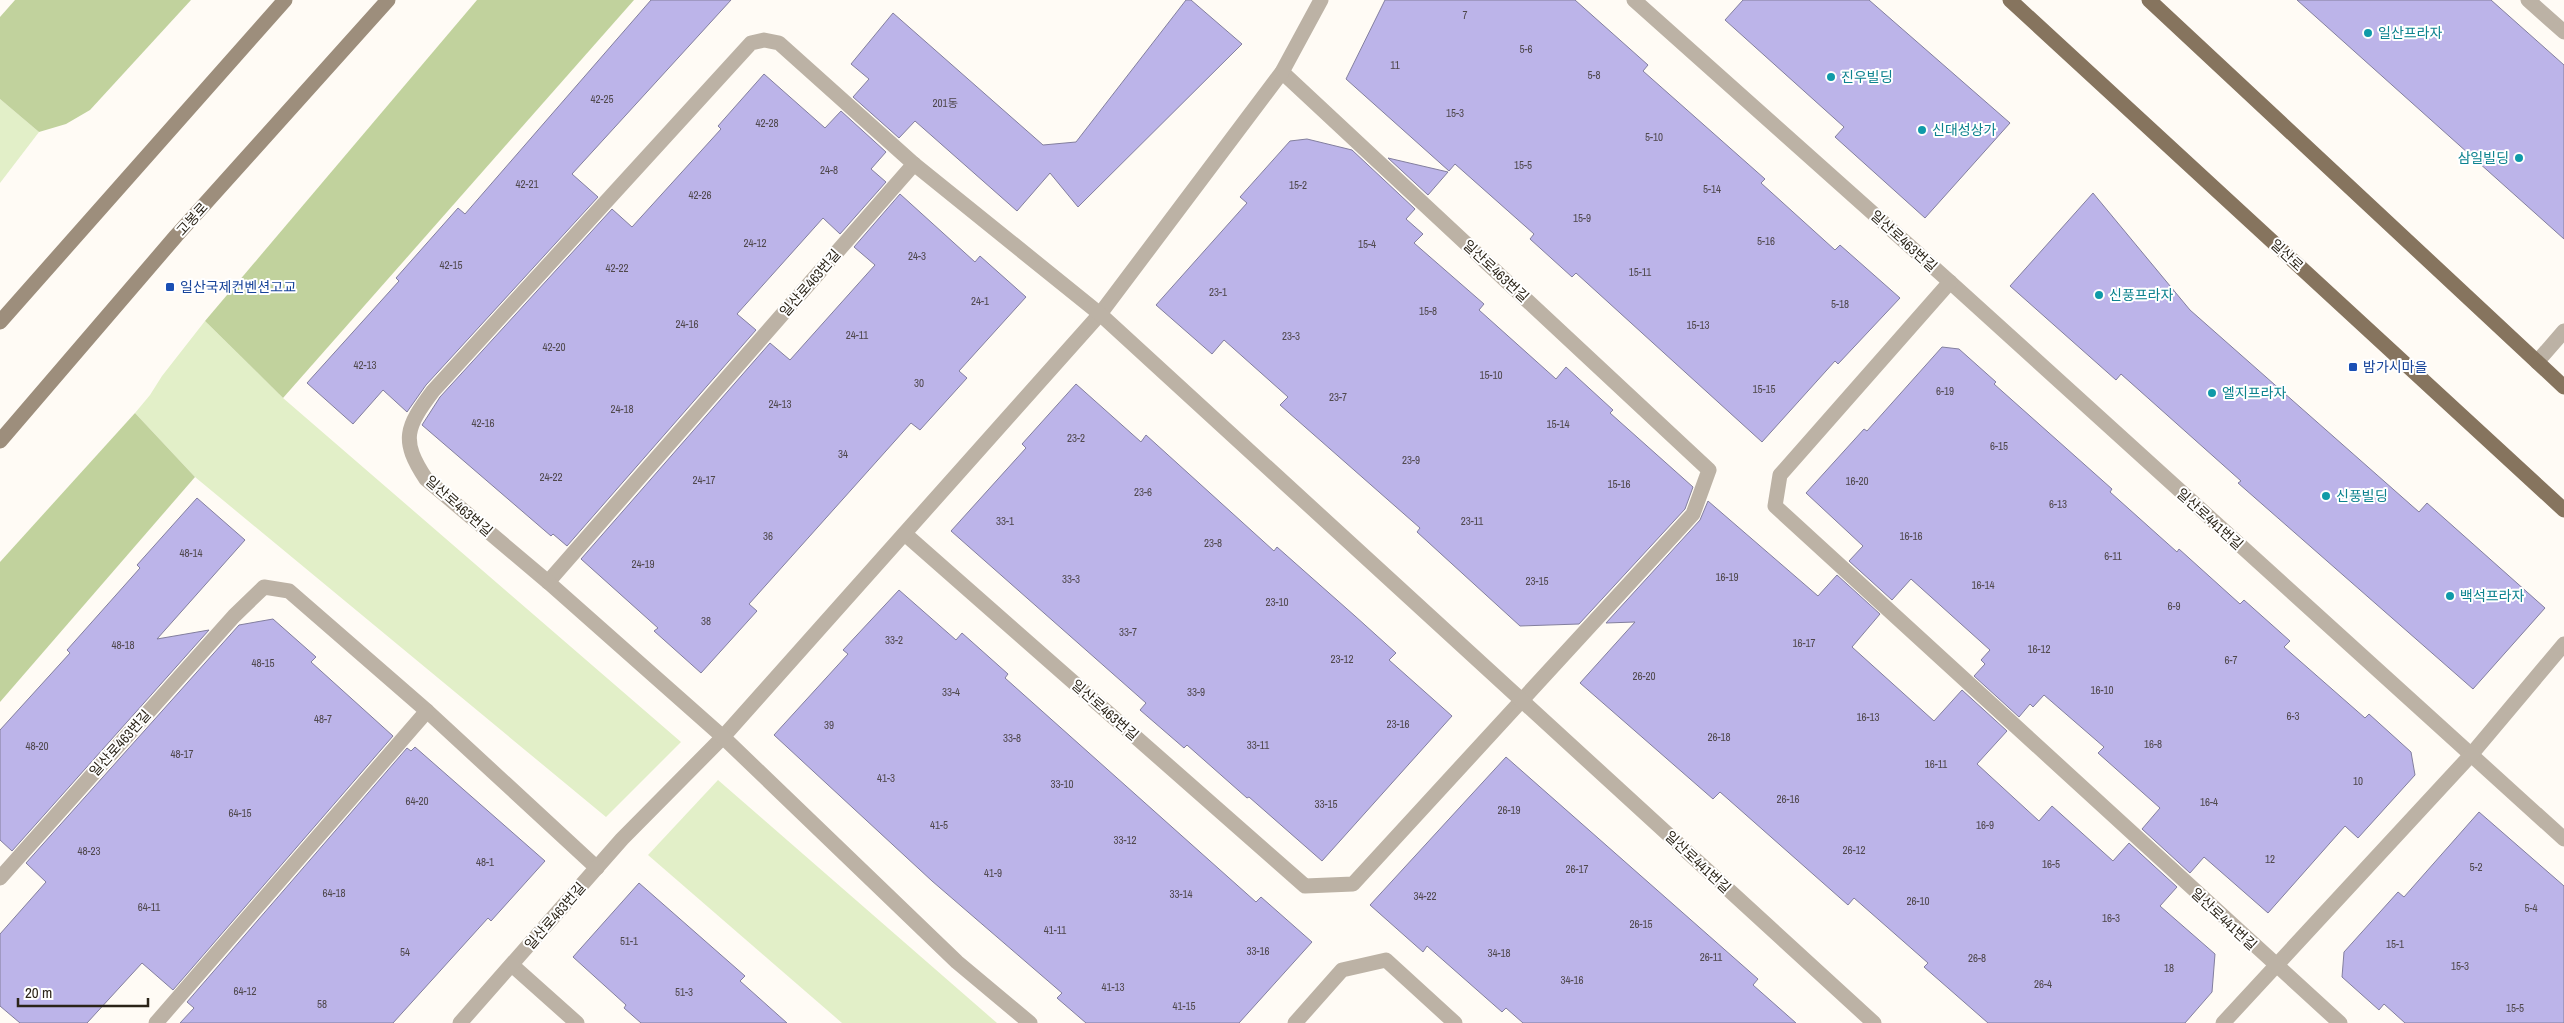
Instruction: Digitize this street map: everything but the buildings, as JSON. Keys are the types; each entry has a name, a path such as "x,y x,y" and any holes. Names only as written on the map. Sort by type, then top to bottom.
{"main road":[{"path":"0,322 285,0"},
{"name":"고봉로","path":"0,442 176,236 388,0"},
{"name":"일산로","path":"2010,0 2564,510"},
{"path":"2149,0 2564,387"}],"street":[{"name":"일산로463번길","path":"460,1023 654,805 723,737 1100,314 1282,72 1320,0"},
{"name":"일산로463번길","path":"1634,0 1950,282"},
{"path":"2528,0 2564,32"},
{"name":"일산로463번길","path":"548,582 914,164 779,43 764,40 751,43 742,52 433,391 415,415 408,437 412,457 426,479 548,582 723,737 957,962 1030,1023"},
{"name":"일산로463번길","path":"905,534 1305,886 1353,884 1693,514 1709,470 1282,72"},
{"path":"914,164 1100,314 1522,700"},
{"name":"일산로441번길","path":"2340,1023 1775,506 1780,475 1950,282 2564,840"},
{"path":"2537,362 2564,332"},
{"name":"일산로463번길","path":"0,878 234,616 264,587 289,590 427,711 597,868"},
{"path":"2223,1023 2470,756 2564,644"},
{"name":"일산로441번길","path":"1522,700 1874,1023"},
{"path":"156,1023 427,711"},
{"path":"1294,1023 1342,970 1386,960 1455,1023"},
{"path":"512,965 577,1023"}],"green space":[{"path":"15,0 191,0 90,110 66,124 39,132 0,99 0,17"},
{"path":"477,0 634,0 283,398 205,321"},
{"path":"0,99 39,132 0,183"},
{"path":"205,321 283,398 681,742 606,817 195,477 135,413"},
{"path":"135,413 195,477 0,702 0,562"},
{"path":"718,780 997,1023 842,1023 648,855"}],"place":[{"name":"일산프라자","path":"2368,33"},
{"name":"진우빌딩","path":"1831,77"},
{"name":"신대성상가","path":"1922,130"},
{"name":"삼일빌딩","path":"2519,158"},
{"name":"일산국제컨벤션고교","path":"170,287"},
{"name":"신풍프라자","path":"2099,295"},
{"name":"밤가시마을","path":"2353,367"},
{"name":"엘지프라자","path":"2212,393"},
{"name":"신풍빌딩","path":"2326,496"},
{"name":"백석프라자","path":"2450,596"}]}
